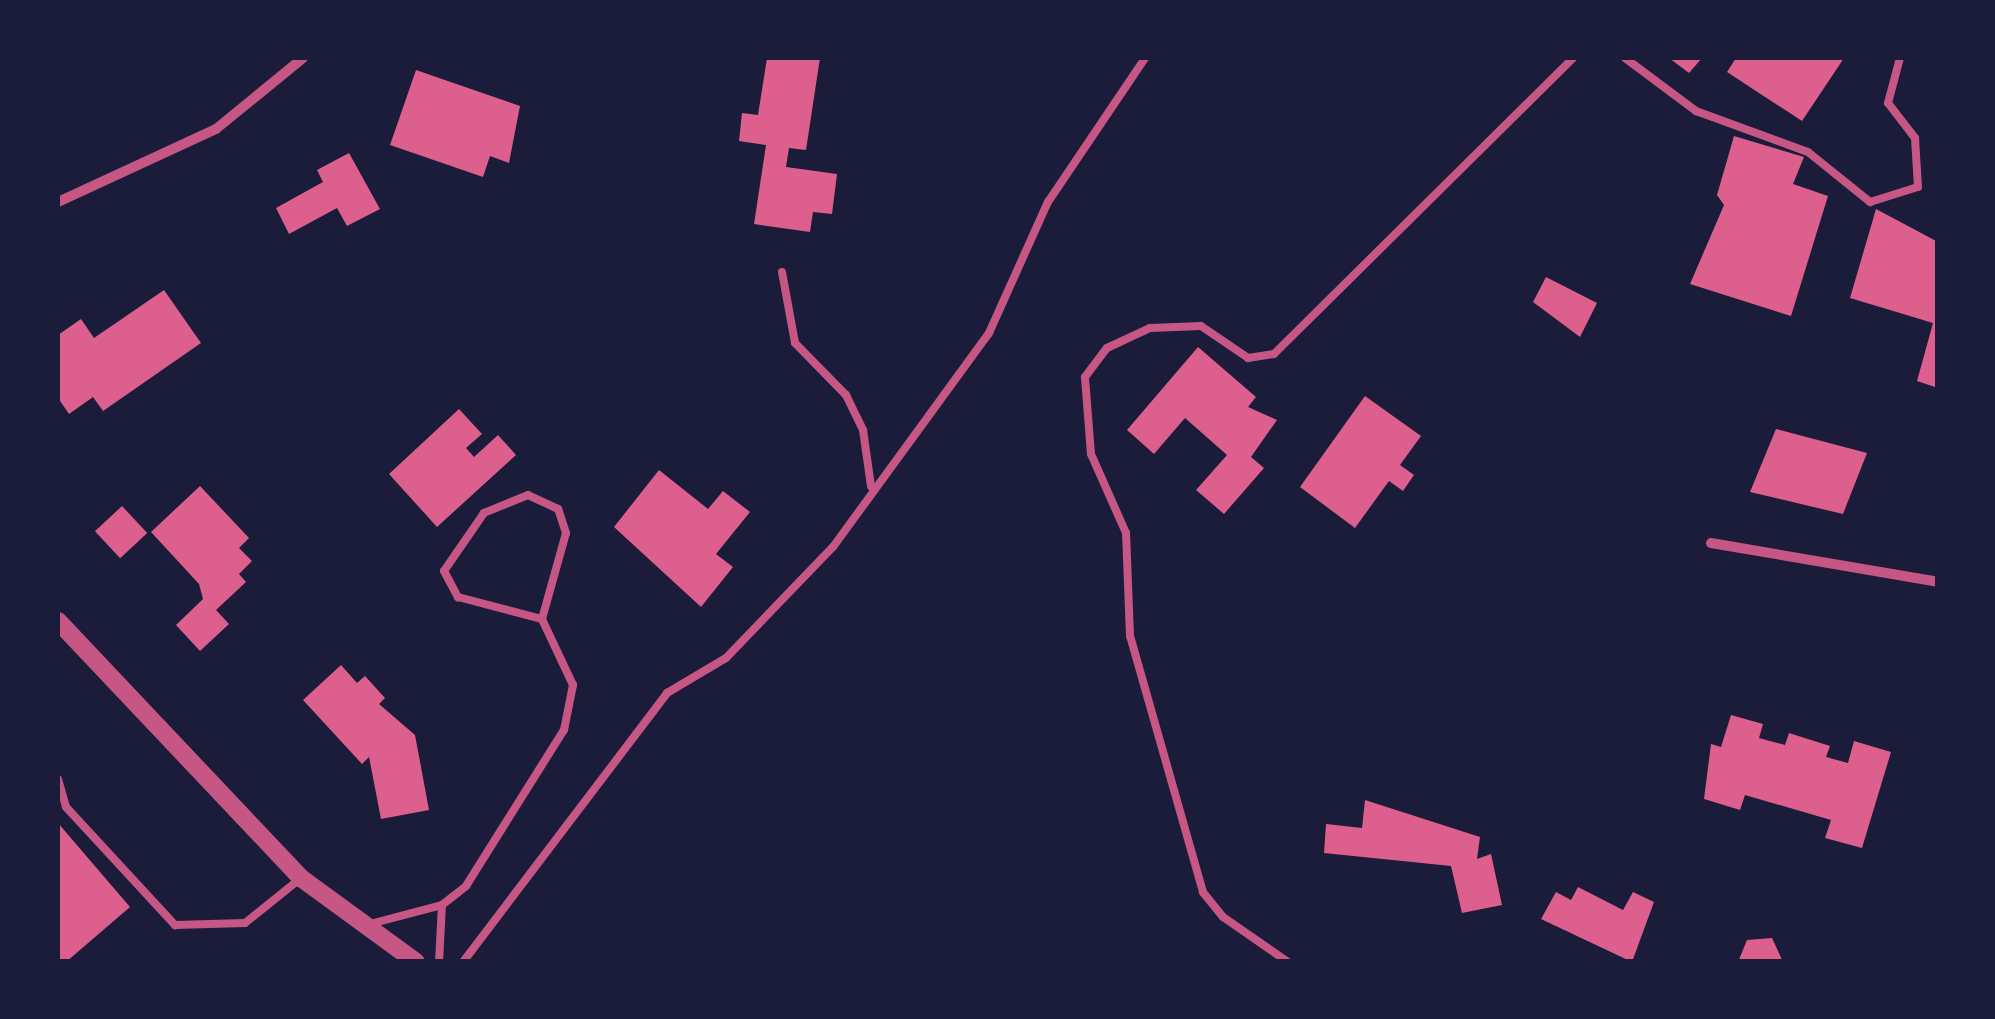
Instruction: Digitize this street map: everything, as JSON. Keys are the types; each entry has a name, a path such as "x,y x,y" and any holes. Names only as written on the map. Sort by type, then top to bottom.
{"street":[{"path":"58,202 216,129 303,58"},
{"path":"1711,543 1938,582"},
{"path":"58,621 302,878 416,962"}],"lane":[{"path":"464,962 667,693 726,658 833,547 871,488 989,333 1048,202 1146,58"},
{"path":"1288,962 1203,892 1130,636 1126,533 1091,454 1084,377 1118,341 1174,325 1214,330 1248,358 1274,354 1573,58"},
{"path":"1625,58 1696,110 1808,152 1870,202 1918,186 1915,138 1888,102 1900,58"},
{"path":"782,272 795,343 846,396 863,430 871,488"},
{"path":"365,926 442,905 503,839 564,730 573,685 542,619 566,532 558,509 528,496 484,513 444,571 458,597 542,619"},
{"path":"58,780 66,806 175,925 256,919 302,878"},
{"path":"438,962 442,905"}],"building":[{"path":"767,58 820,58 806,150 789,148 786,167 837,174 832,214 813,212 810,232 754,224 766,145 739,141 742,113 758,115"},
{"path":"1669,58 1702,58 1689,73"},
{"path":"1736,58 1844,58 1802,121 1727,72"},
{"path":"416,70 520,106 509,163 490,156 483,177 390,145"},
{"path":"1734,136 1804,157 1793,184 1828,196 1791,316 1690,284 1724,205 1717,195"},
{"path":"349,153 380,209 347,226 337,208 289,234 276,208 323,182 317,170"},
{"path":"1876,209 1938,242 1938,388 1917,381 1933,323 1850,298"},
{"path":"1546,277 1597,303 1580,337 1533,302"},
{"path":"164,290 201,343 103,411 93,397 69,414 58,398 58,335 81,319 94,338"},
{"path":"1198,347 1256,397 1248,407 1277,420 1251,457 1264,468 1224,514 1196,490 1227,455 1185,418 1154,454 1127,430"},
{"path":"1365,396 1421,436 1400,465 1414,475 1403,491 1389,481 1355,528 1300,487"},
{"path":"459,409 482,434 466,448 474,457 498,435 516,455 437,527 389,474"},
{"path":"1776,429 1867,453 1843,514 1750,492"},
{"path":"659,470 708,509 723,491 750,512 716,554 733,567 701,607 614,527"},
{"path":"200,486 249,538 239,548 252,561 239,574 246,582 216,610 229,624 200,651 176,625 203,599 199,584 151,532"},
{"path":"122,506 147,533 120,558 95,531"},
{"path":"341,665 357,683 365,676 385,698 379,704 415,735 429,810 381,819 369,757 362,764 303,700"},
{"path":"1731,715 1763,724 1759,738 1785,745 1789,733 1830,746 1826,757 1848,763 1854,741 1891,752 1862,848 1825,838 1831,820 1745,795 1740,810 1704,799 1711,744 1721,747"},
{"path":"1365,800 1480,837 1477,859 1491,854 1502,905 1462,913 1451,866 1324,853 1326,824 1362,828"},
{"path":"58,823 130,907 66,962 58,962"},
{"path":"1578,887 1623,910 1633,892 1654,902 1632,962 1541,919 1556,892 1571,900"},
{"path":"1772,938 1783,962 1738,962 1747,940"}]}
